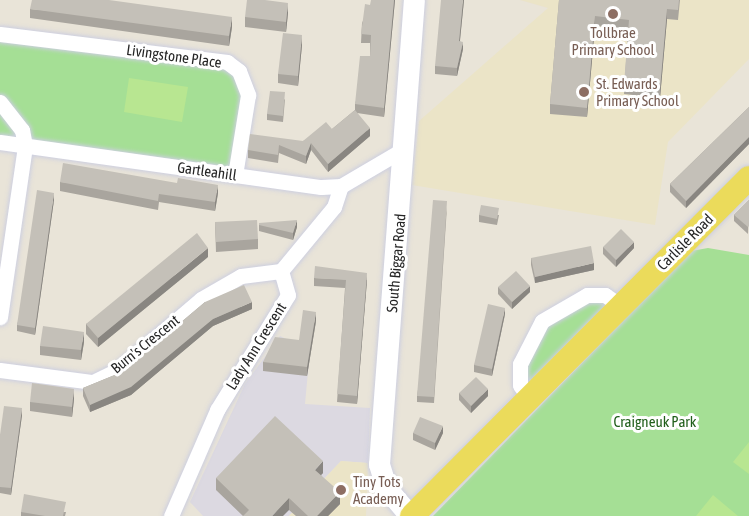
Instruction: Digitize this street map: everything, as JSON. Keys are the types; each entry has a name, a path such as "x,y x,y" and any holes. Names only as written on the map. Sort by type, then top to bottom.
{"main road":[{"name":"Carlisle Road","path":"411,516 749,178"}],"street":[{"name":"South Biggar Road","path":"411,516 386,487 379,464 414,0"},
{"name":"Livingstone Place","path":"0,34 227,62 239,70 248,95 235,175"},
{"path":"0,102 22,130 25,146 0,317"},
{"name":"Gartleahill","path":"0,142 235,175 341,186"},
{"path":"281,271 334,207 341,186 404,149"},
{"name":"Burn's Crescent","path":"0,370 93,382 118,370 201,299 241,276 281,271"},
{"name":"Lady Ann Crescent","path":"171,516 217,410 288,295 281,271"},
{"path":"530,399 520,385 520,364 542,321 587,295 605,295 621,306"}],"shaded area":[{"name":"St. Edwards Primary School","path":"520,0 749,0 749,59 668,142 655,225 412,185 419,121 548,8"},
{"path":"280,336 310,350 305,404 370,408 368,463 341,461 289,516 203,516 190,502 245,384"},
{"name":"Tiny Tots Academy","path":"341,461 368,463 366,516 289,516"}],"green space":[{"path":"0,36 225,64 237,73 245,96 231,167 0,136"},
{"path":"129,78 188,87 182,122 124,112"},
{"name":"Craigneuk Park","path":"708,248 749,255 749,516 433,516 691,251"},
{"path":"587,301 609,302 528,384 524,370 547,323"},
{"path":"749,442 749,474 733,462"},
{"path":"713,495 738,516 696,516"}],"building":[{"path":"32,0 109,0 232,17 229,36 30,9"},
{"path":"247,0 288,3 286,22 245,17"},
{"path":"371,0 394,0 384,108 355,104 360,56 370,56 371,35 361,34 365,4 370,5"},
{"path":"441,0 463,0 459,41 463,42 457,68 435,66"},
{"path":"559,0 679,0 678,10 667,9 660,88 624,84 629,20 595,16 587,108 550,104"},
{"path":"283,33 302,35 298,76 278,74"},
{"path":"270,91 285,92 283,116 267,114"},
{"path":"749,107 749,137 686,201 670,184"},
{"path":"355,110 370,128 328,164 311,143 306,156 279,145 278,155 248,150 250,134 303,141 326,122 332,129"},
{"path":"63,163 177,183 178,178 218,185 215,202 159,194 158,201 60,182"},
{"path":"37,190 54,193 35,328 17,325"},
{"path":"433,200 447,201 434,397 417,396"},
{"path":"749,200 749,226 748,227 734,215"},
{"path":"481,205 499,208 497,219 479,215"},
{"path":"257,220 258,239 216,242 215,222"},
{"path":"297,220 293,233 259,225 259,223"},
{"path":"621,229 634,242 616,260 603,247"},
{"path":"197,233 208,248 98,338 86,324"},
{"path":"591,246 594,263 535,277 531,258"},
{"path":"315,266 367,273 357,396 337,394 346,280 314,278"},
{"path":"516,271 530,286 512,302 498,287"},
{"path":"244,285 252,302 213,319 131,387 90,405 83,388 122,372 205,302"},
{"path":"488,304 505,308 492,369 474,365"},
{"path":"303,310 316,312 307,367 263,362 275,337 299,340"},
{"path":"43,326 84,332 81,350 40,346"},
{"path":"476,377 488,389 471,406 459,393"},
{"path":"32,383 74,389 72,407 30,402"},
{"path":"4,406 22,408 11,488 0,487 0,435"},
{"path":"275,416 323,461 315,470 340,492 317,516 308,516 289,498 272,516 243,516 249,510 216,478"},
{"path":"420,417 443,426 435,443 413,433"},
{"path":"24,494 66,502 63,516 21,512"}],"place":[{"name":"Tollbrae Primary School","path":"613,14"},
{"name":"St. Edwards Primary School","path":"584,92"},
{"name":"Tiny Tots Academy","path":"341,490"}]}
